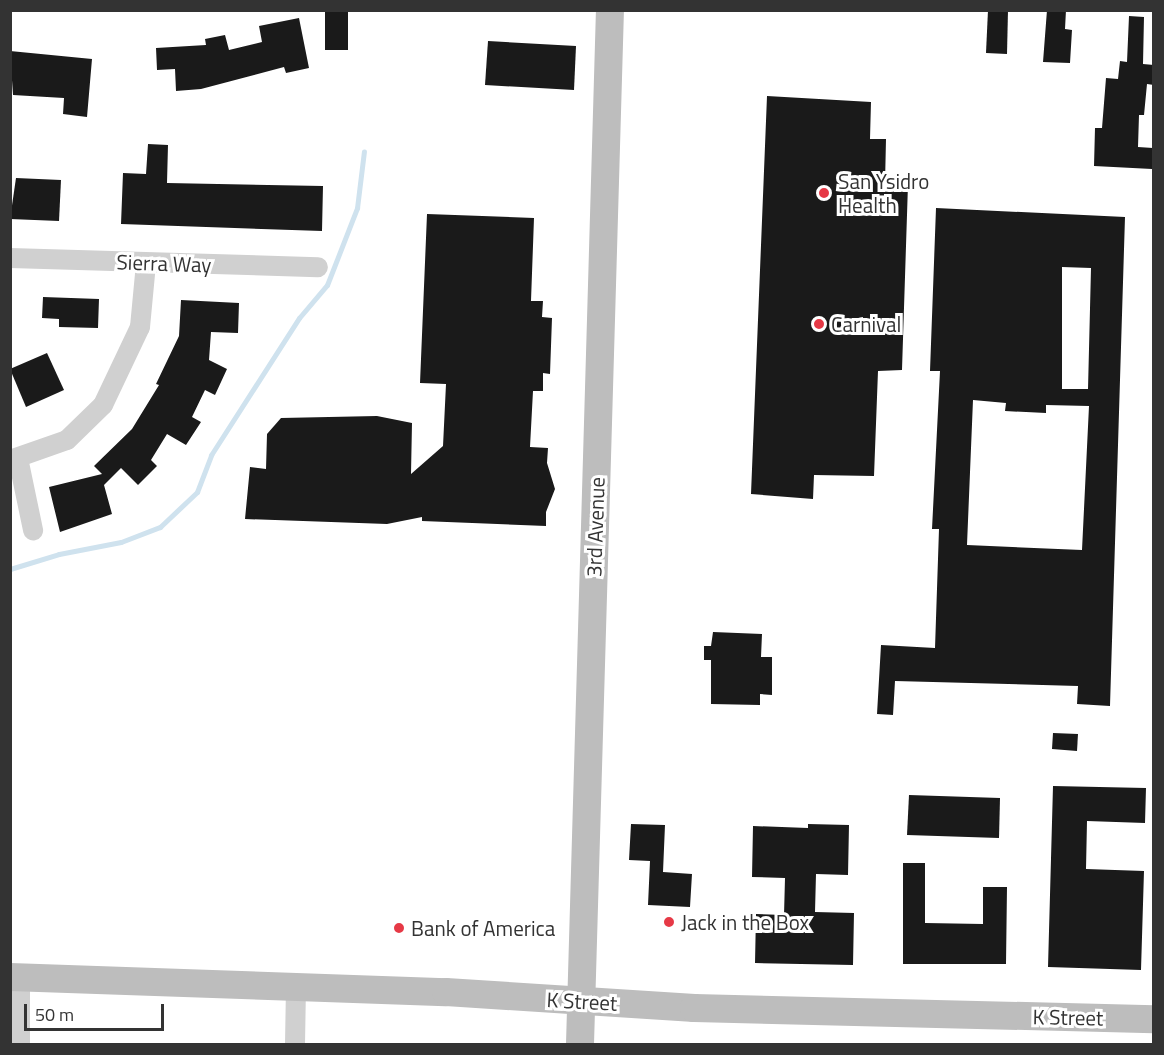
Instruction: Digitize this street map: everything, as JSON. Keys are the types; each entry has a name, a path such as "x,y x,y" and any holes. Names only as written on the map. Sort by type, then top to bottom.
{"street":[{"name":"3rd Avenue","path":"580,1044 610,10"},
{"name":"Sierra Way","path":"10,258 318,267"},
{"path":"33,531 14,459 67,441 103,405 140,327 146,263"},
{"name":"K Street","path":"15,977 296,986 582,1002 1154,1019"},
{"path":"15,977 20,1044"},
{"path":"295,1044 296,986"}],"building":[{"path":"325,10 348,10 348,50 325,50"},
{"path":"988,10 1008,10 1007,54 986,53"},
{"path":"1047,10 1066,10 1065,29 1072,30 1070,63 1043,62"},
{"path":"1129,16 1144,17 1143,64 1154,65 1154,85 1147,84 1144,115 1139,115 1138,147 1153,148 1152,169 1094,166 1095,128 1102,128 1106,78 1118,79 1120,61 1127,62"},
{"path":"299,18 309,68 286,73 284,67 201,89 176,91 175,69 157,70 156,48 206,45 205,39 225,35 229,50 262,42 259,26"},
{"path":"488,41 576,46 574,90 485,85"},
{"path":"10,51 92,59 87,117 63,114 64,98 13,95"},
{"path":"767,96 871,102 870,139 886,139 885,184 908,184 902,370 878,371 874,476 814,475 813,499 751,494"},
{"path":"148,144 168,145 167,183 323,186 322,231 121,224 123,173 146,174"},
{"path":"16,178 61,180 59,221 10,219"},
{"path":"936,208 1125,217 1110,706 1077,704 1078,686 895,681 893,715 877,714 881,645 935,648 939,529 932,529 940,371 930,371","holes":["1062,267 1091,268 1088,389 1062,389","973,400 1006,403 1005,411 1046,413 1046,405 1089,406 1082,550 967,545"]},
{"path":"427,214 534,218 531,301 543,301 542,317 552,318 550,374 543,373 543,391 533,391 530,447 548,448 547,463 555,489 546,512 546,526 422,521 422,517 387,524 245,519 250,467 266,469 267,434 281,418 377,416 412,423 411,474 443,446 446,384 420,383"},
{"path":"43,297 99,299 98,328 59,327 59,319 42,318"},
{"path":"181,300 239,303 238,333 211,332 209,360 227,369 215,395 205,390 192,417 201,422 186,445 167,434 151,460 157,466 138,485 121,468 104,485 112,514 60,532 49,487 102,474 94,466 132,429 159,385 156,384 179,336"},
{"path":"47,353 64,390 26,407 10,369"},
{"path":"713,632 762,634 761,657 772,657 772,695 760,694 760,705 711,704 711,660 704,660 704,646 711,646"},
{"path":"1053,733 1078,734 1077,751 1052,749"},
{"path":"1053,786 1146,788 1145,823 1087,821 1086,869 1144,871 1141,970 1048,967"},
{"path":"909,795 1000,798 999,838 907,835"},
{"path":"631,824 665,825 663,872 692,874 690,907 648,905 650,861 629,860"},
{"path":"808,824 849,825 848,875 816,874 815,912 854,913 853,965 755,963 756,914 784,915 785,878 752,877 753,826 808,828"},
{"path":"903,863 925,863 925,923 983,924 983,887 1007,887 1006,964 903,964"}],"waterway":[{"path":"10,569 59,554 121,542 160,527 197,492 211,455 299,318 327,285 357,208 364,151"}],"place":[{"name":"San Ysidro Health","path":"824,193"},
{"name":"Carnival","path":"819,324"},
{"name":"Jack in the Box","path":"669,922"},
{"name":"Bank of America","path":"399,928"}]}
